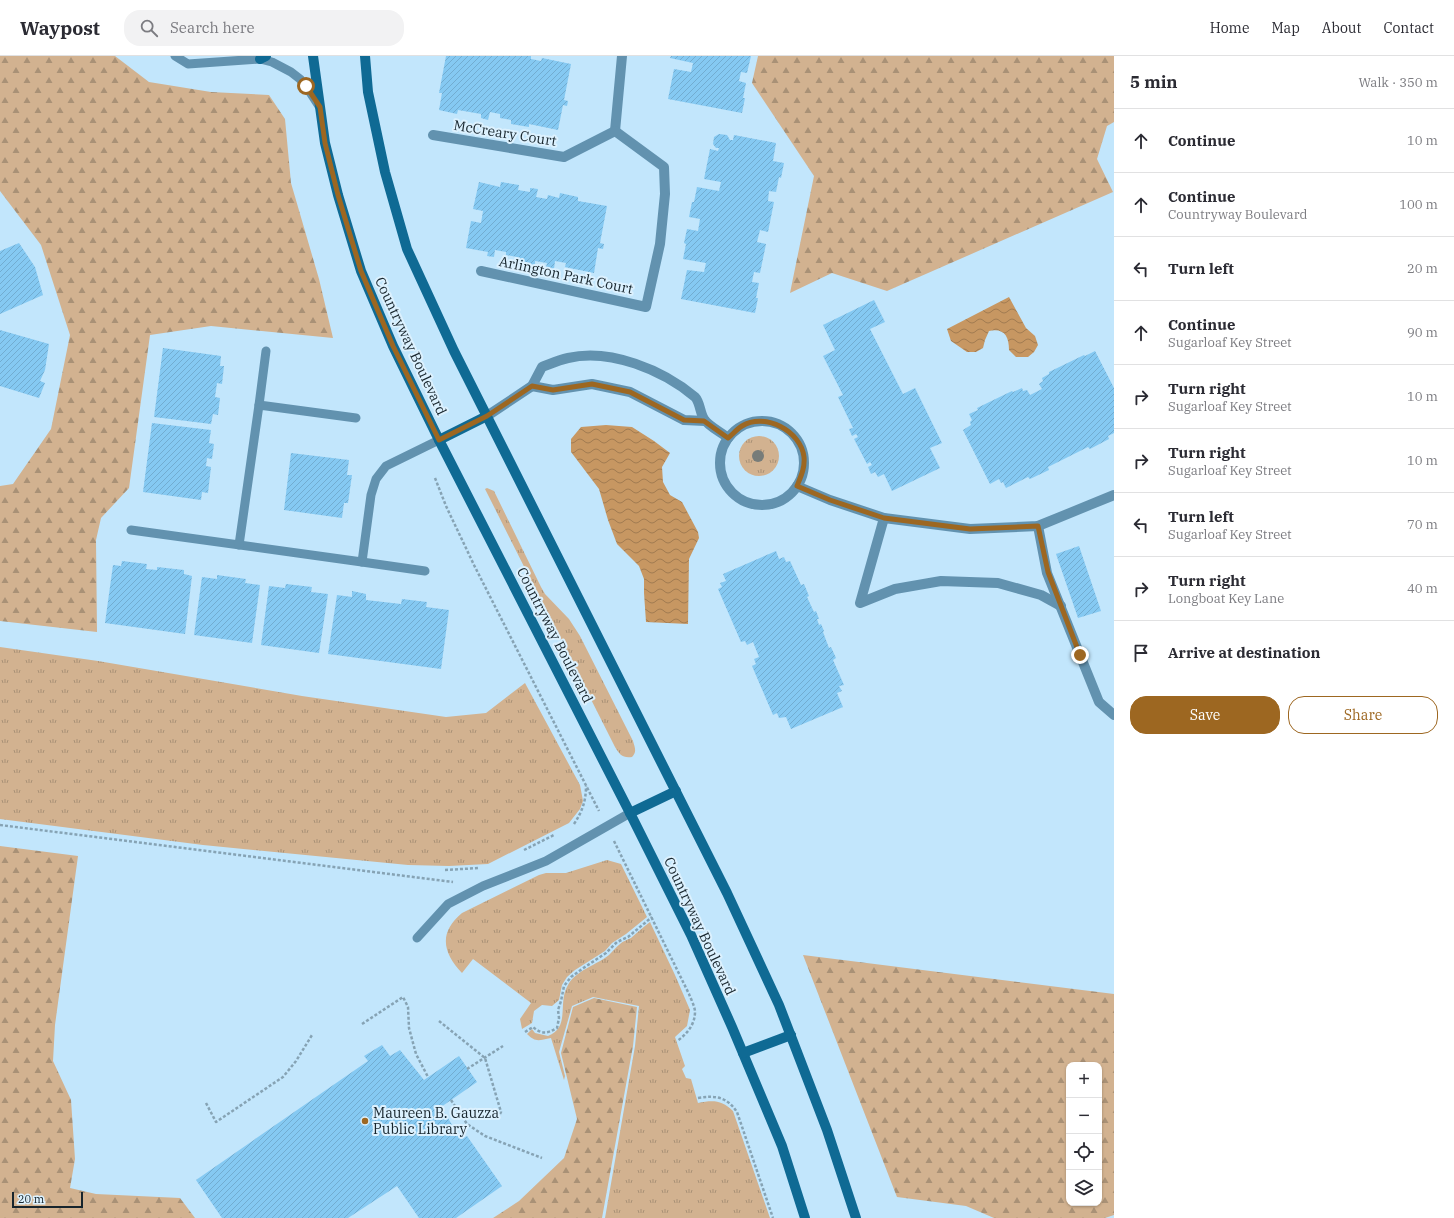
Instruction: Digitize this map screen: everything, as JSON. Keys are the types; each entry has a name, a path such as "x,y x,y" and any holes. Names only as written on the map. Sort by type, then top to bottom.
{"street":[{"name":"Countryway Boulevard","path":"313,56 325,143 336,187 361,271 393,346 439,440 691,935 782,1146 805,1218"},
{"path":"358,56 368,92 385,172 407,249 454,351 676,791 779,1005 827,1130 856,1218"},
{"path":"365,56 368,92"},
{"path":"615,131 622,56"},
{"name":"McCreary Court","path":"433,135 564,157 615,131"},
{"name":"Arlington Park Court","path":"481,271 646,307 660,244 666,194 664,167 615,131"},
{"path":"439,440 487,416 532,386 542,367 568,358 588,356 616,358 639,365 672,382 696,398 704,421"},
{"path":"532,386 553,390 592,384 630,392 684,420 704,421 728,438"},
{"path":"757,421 777,424 790,431 801,448 804,456 804,471 797,486 791,494 779,502 766,505 751,504 739,498 728,488 723,478 720,464 722,450 728,438 743,425 757,421"},
{"path":"797,486 830,500 884,518 970,529 1038,526 1114,495"},
{"path":"884,518 860,603 895,589 941,581 998,583 1041,595 1061,606"},
{"path":"1038,526 1048,572 1099,702 1114,715"},
{"path":"630,813 676,791"},
{"path":"743,1053 791,1035"}],"lane":[{"path":"175,56 188,64 263,58 300,79 320,107"},
{"path":"239,545 266,351"},
{"path":"259,405 356,418"},
{"path":"362,562 371,495 376,479 386,466 439,440"},
{"path":"131,530 425,570"},
{"path":"417,938 448,904 483,886 546,861 630,813"}],"path":[{"path":"435,478 446,506 474,565 590,792"},
{"path":"568,828 574,824 581,813 586,799 586,786"},
{"path":"0,825 483,886"},
{"path":"523,850 556,834"},
{"path":"627,867 689,994 695,1012 692,1025 685,1035 677,1042"},
{"path":"445,870 482,868"},
{"path":"525,1032 533,1027 537,1031 548,1032 557,1028 559,1018 558,1010 564,986 571,977 606,953 617,942 628,937 652,917"},
{"path":"362,1024 403,997 408,1006 409,1028 416,1054 428,1077"},
{"path":"439,1021 485,1058 501,1112 500,1114"},
{"path":"206,1103 216,1122 283,1077 296,1061 312,1035"},
{"path":"468,1069 503,1046"},
{"path":"698,1098 710,1096 721,1099 731,1103 737,1112 773,1218"},
{"path":"451,1100 468,1124 485,1136 542,1158"},
{"path":"485,1136 487,1132"}],"green space":[{"path":"0,56 115,56 149,82 211,92 269,95 285,119 291,183 319,279 333,338 211,326 150,335 129,488 101,518 96,540 97,632 0,621 0,486 13,484 51,429 70,335 41,245 0,191"},
{"path":"758,56 1114,56 1114,122 1107,126 1097,159 1113,192 887,291 832,273 790,293 814,176 752,83"},
{"path":"763,436 770,439 776,445 779,456 778,464 770,473 763,476 755,476 748,473 740,464 739,452 742,445 751,437"},
{"path":"487,488 494,491 545,594 569,619 580,636 633,741 635,752 632,757 622,755 615,747 485,489"},
{"path":"0,647 98,661 302,696 446,717 486,713 525,683 580,785 583,801 580,809 569,823 488,864 449,866 408,865 203,845 0,819"},
{"path":"0,846 78,856 55,1025 53,1061 71,1100 75,1159 70,1188 96,1194 180,1198 195,1218 0,1218"},
{"path":"607,860 621,864 647,917 612,943 605,951 575,970 567,977 562,985 559,1000 552,1006 542,1005 534,1011 532,1023 522,1029 520,1019 531,1003 473,959 462,973 455,965 447,950 446,942 449,927 462,913 539,875 546,873 566,873"},
{"path":"650,922 690,1010 687,1026 675,1037 685,1066 682,1069 686,1078 691,1079 698,1103 708,1101 717,1102 729,1107 733,1111 770,1218 605,1218 635,1046 639,1006 593,997 572,1006 559,1052 565,1076 564,1080 551,1038 535,1040 527,1034 532,1029 535,1033 548,1036 555,1032 562,1021 563,999 565,992 568,985 576,975 604,959 621,943 631,938"},
{"path":"803,955 1114,994 1114,1215 1105,1218 994,1218 966,1206 897,1197"},
{"path":"594,998 637,1007 633,1046 602,1218 493,1218 519,1201 564,1158 577,1119 561,1053 573,1007"}],"water":[{"path":"1009,297 1026,328 1035,336 1038,345 1034,352 1028,357 1016,357 1009,350 1007,337 1005,334 994,330 989,331 983,348 976,352 967,352 951,341 947,329"},
{"path":"606,425 632,427 670,453 662,467 663,482 670,495 682,502 698,532 699,538 689,559 688,624 646,622 644,579 639,566 617,544 599,489 571,452 571,439 581,427"}],"building":[{"path":"446,56 531,56 531,59 541,61 542,58 571,64 564,100 568,101 567,106 563,105 558,130 529,124 529,127 511,124 511,120 500,118 500,114 490,112 488,120 481,118 481,114 458,110 457,114 439,110 442,93 439,93"},
{"path":"671,56 751,56 747,73 741,72 739,81 746,83 742,113 668,99 674,69 691,72 693,63 670,58"},
{"path":"719,134 727,135 730,140 733,140 734,135 776,143 773,161 784,163 776,192 769,191 768,201 774,202 768,232 760,230 757,242 766,244 760,273 754,272 752,282 759,283 755,313 681,299 687,270 704,272 706,263 683,259 686,244 684,243 687,229 698,231 700,219 689,217 697,187 719,191 721,182 704,179 710,149 718,151 719,148 716,148 713,144 714,137"},
{"path":"479,182 500,187 501,182 519,185 518,190 530,192 530,188 538,189 536,197 547,199 548,195 559,198 560,193 578,197 578,201 607,206 600,243 604,244 603,249 598,248 594,273 565,267 566,263 555,261 554,269 546,267 547,263 535,261 535,265 517,261 517,257 506,255 506,252 495,250 494,257 487,256 488,252 466,248 471,221 481,223 483,211 473,209"},
{"path":"19,243 35,267 43,295 0,314 0,251"},
{"path":"874,300 885,322 870,329 903,394 915,388 942,443 930,448 940,468 892,491 884,474 878,477 875,472 871,474 868,467 872,465 870,462 867,464 854,439 858,437 856,434 852,436 849,429 853,428 838,397 843,395 823,356 835,350 823,325"},
{"path":"0,330 49,344 45,370 40,381 45,383 39,398 0,386"},
{"path":"163,348 221,356 220,366 224,366 222,384 217,383 215,397 220,398 218,415 213,414 211,424 154,417"},
{"path":"1095,351 1114,388 1114,433 1108,436 1109,439 1090,449 1088,447 1048,467 1049,470 1030,479 1028,477 1006,488 1003,482 1001,483 999,479 990,484 963,430 971,425 970,422 972,420 969,414 978,410 977,408 1012,391 1013,392 1022,388 1023,391 1027,390 1030,395 1042,389 1039,384 1043,381 1042,378 1049,374 1049,372"},
{"path":"152,423 211,430 209,443 214,444 212,459 207,458 206,466 211,467 208,493 202,492 201,500 143,492"},
{"path":"291,453 349,460 347,475 352,475 348,503 344,503 342,518 284,510"},
{"path":"1079,546 1101,611 1078,618 1056,554"},
{"path":"776,551 779,559 784,557 786,562 790,561 801,585 804,584 809,596 807,597 819,619 817,619 819,625 821,624 829,648 831,647 836,658 833,660 844,685 839,686 842,691 837,693 843,707 791,729 786,717 779,718 777,713 773,715 752,666 756,664 754,659 759,657 753,642 747,645 745,641 741,642 718,589 722,587 720,583 726,581 723,574"},
{"path":"122,561 147,564 146,569 157,570 157,567 184,570 184,574 192,576 185,634 105,623 113,565 121,566"},
{"path":"217,575 246,579 245,583 260,585 252,643 194,635 202,577 217,579"},
{"path":"286,584 312,587 311,592 328,594 319,653 261,645 269,586 285,588"},
{"path":"352,591 366,594 366,600 401,604 402,599 427,602 426,607 449,610 441,669 328,654 337,595 352,597"},
{"name":"Maureen B. Gauzza Public Library","path":"382,1045 390,1056 400,1050 424,1080 459,1056 477,1082 441,1107 461,1139 467,1136 502,1186 456,1218 419,1218 397,1186 348,1218 222,1218 196,1180 368,1061 364,1056"}],"place":[{"name":"Maureen B. Gauzza Public Library","path":"365,1121"}],"route":[{"path":"306,86 320,107 325,143 338,195 361,271 393,346 439,440 487,416 532,386 553,390 592,384 630,392 684,420 704,421 728,438 743,425 757,421 777,424 790,431 801,448 804,456 804,471 797,486 830,500 884,518 970,529 1038,526 1048,572 1080,655"}]}
